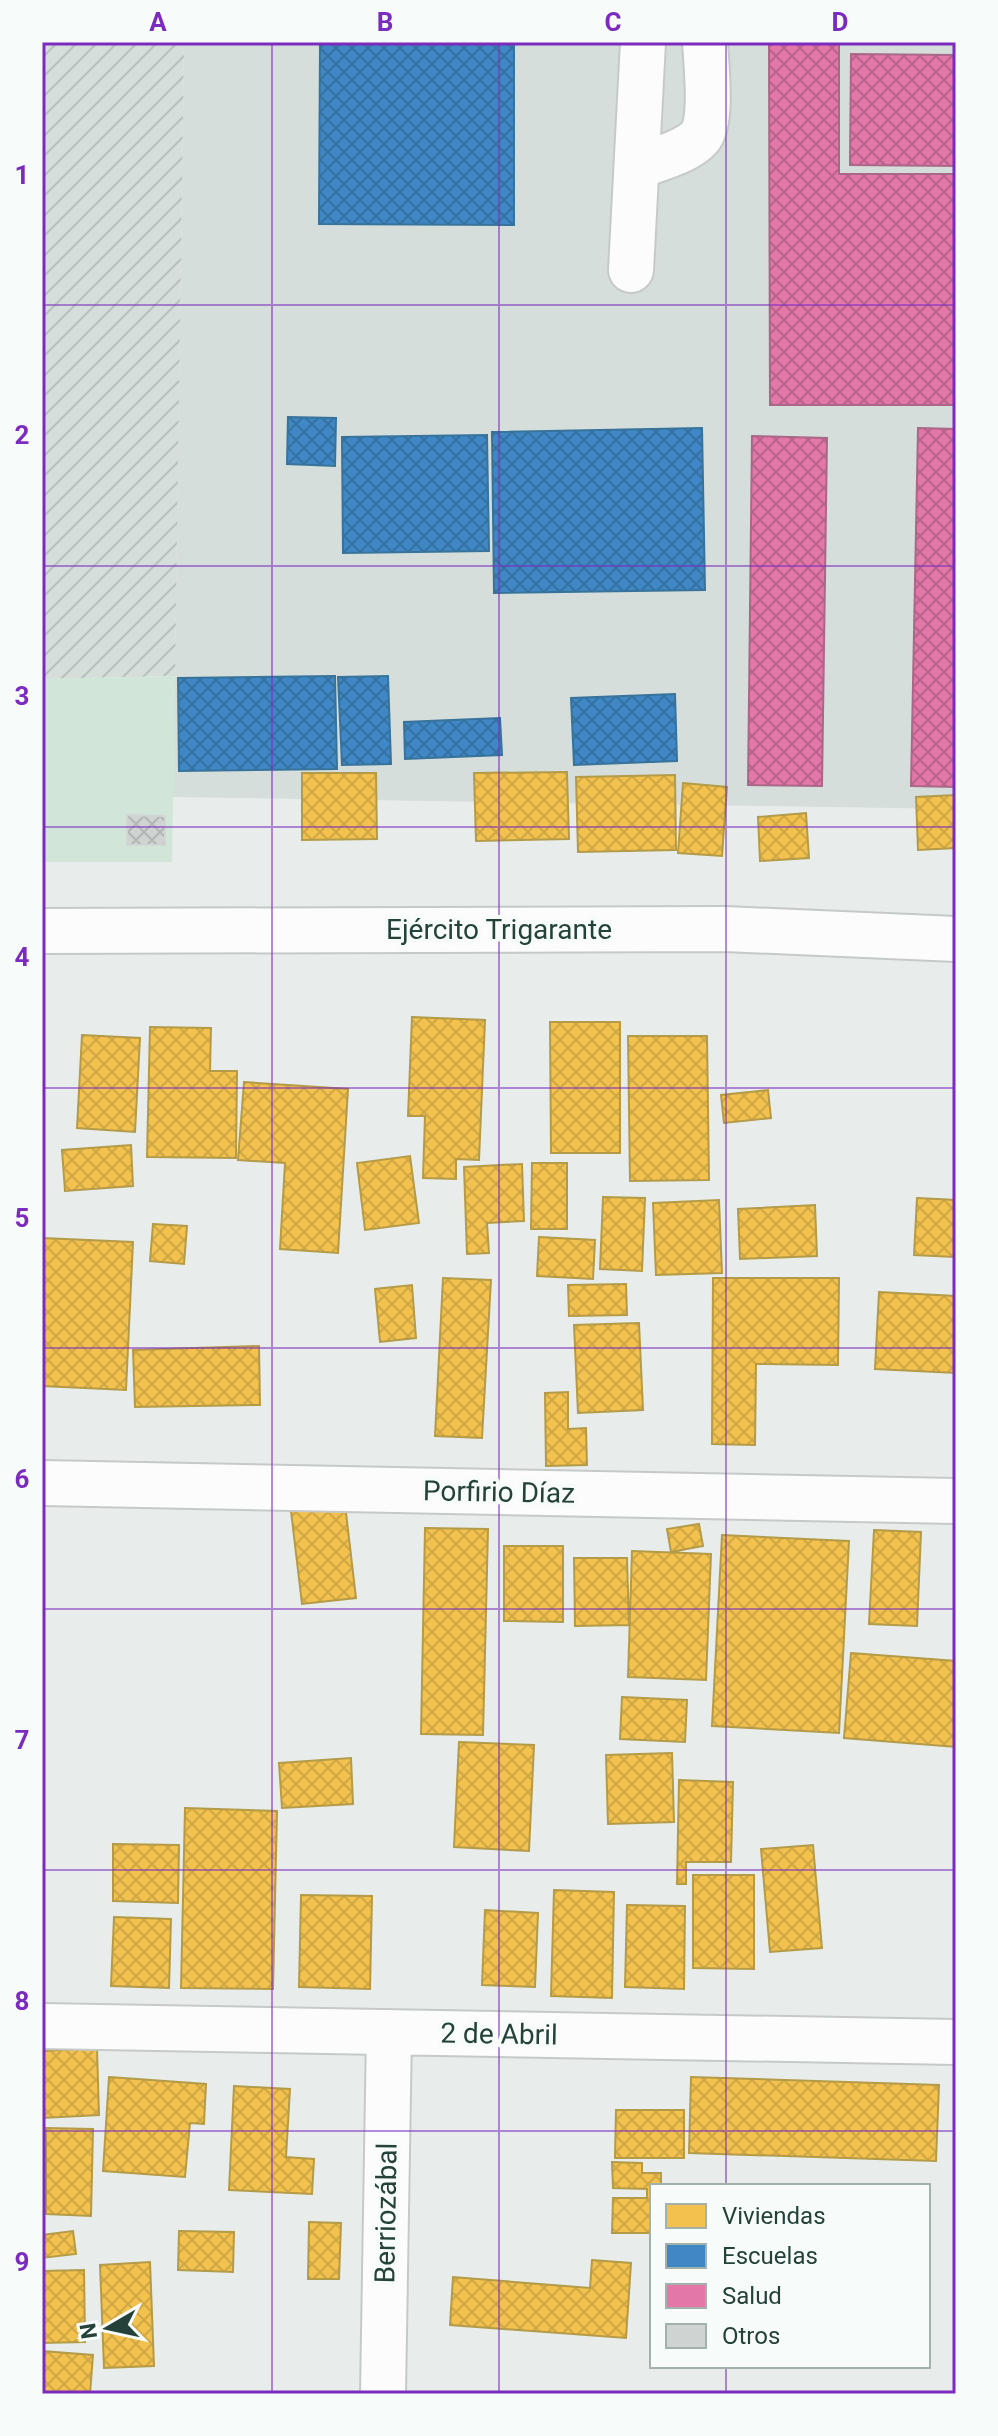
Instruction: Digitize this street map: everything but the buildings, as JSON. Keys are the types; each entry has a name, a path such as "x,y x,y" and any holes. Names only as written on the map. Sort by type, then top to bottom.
{"street":[{"path":"631,270 643,42"},
{"path":"637,167 688,147 702,135 707,120 705,42"},
{"name":"Ejército Trigarante","path":"42,931 709,929 956,939"},
{"name":"Porfirio Díaz","path":"42,1483 956,1501"},
{"name":"2 de Abril","path":"42,2026 956,2042"},
{"name":"Berriozábal","path":"383,2394 389,2032"}],"shaded area":[{"path":"42,42 184,42 175,676 42,679"},
{"path":"184,42 956,42 956,809 173,797"}],"green space":[{"path":"175,676 172,862 42,862 42,679"}]}
